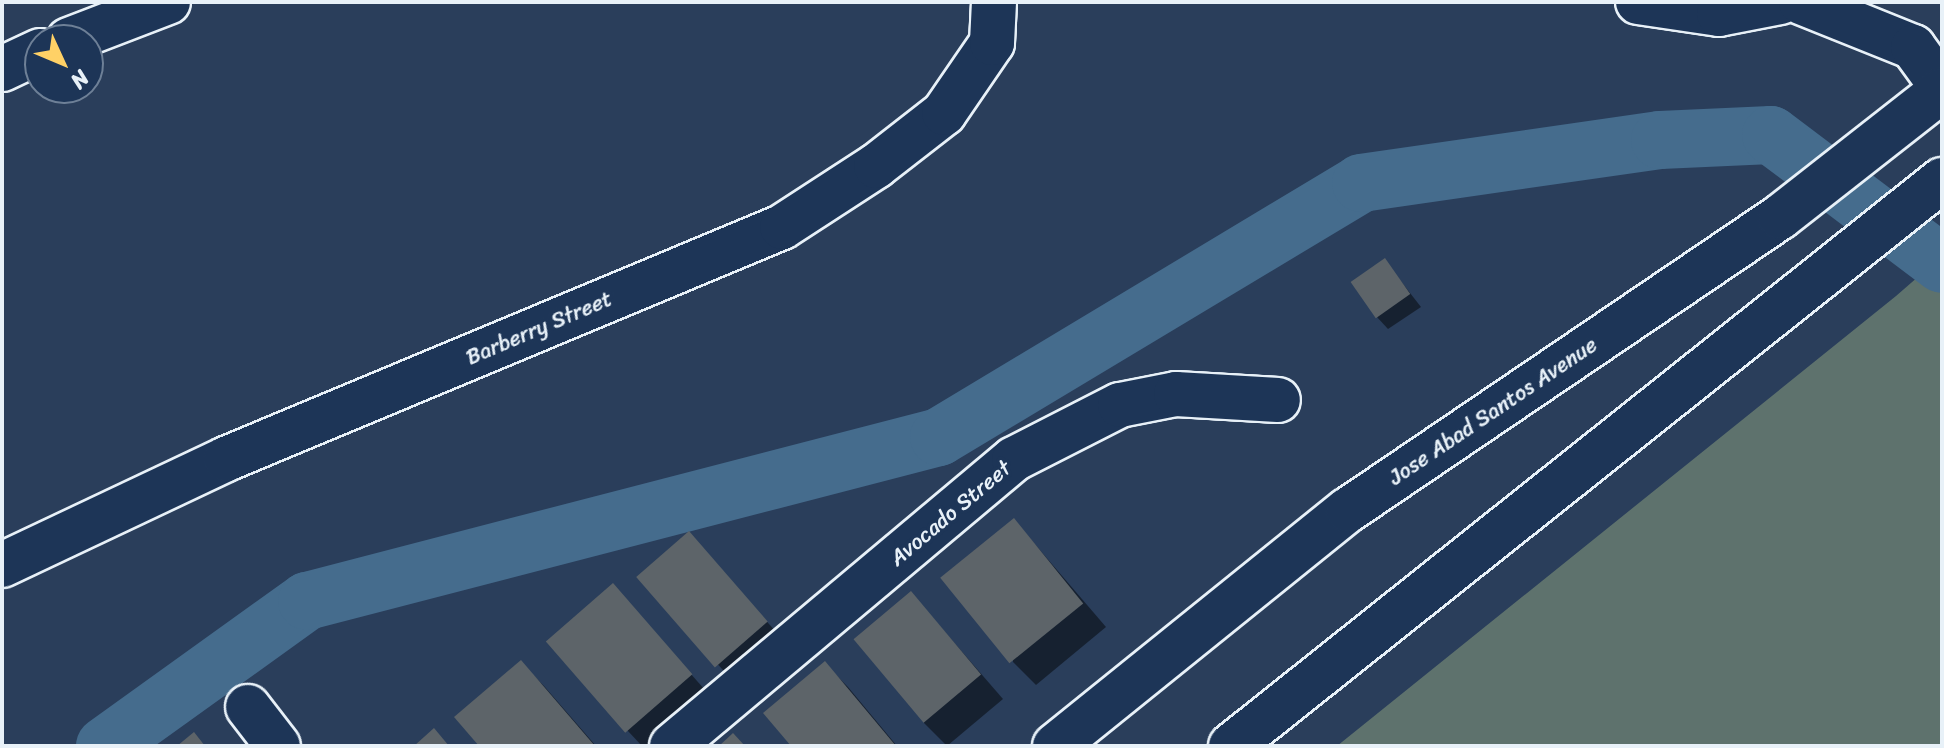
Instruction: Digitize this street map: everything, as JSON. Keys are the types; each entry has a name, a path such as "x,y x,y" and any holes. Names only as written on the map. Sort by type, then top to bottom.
{"street":[{"path":"104,27 168,2"},
{"name":"Barberry Street","path":"2,565 226,459 782,227 876,166 944,113 992,43 994,2"},
{"path":"1638,2 1719,14 1781,2"},
{"path":"1801,2 1913,47 1942,88"},
{"path":"2,69 24,59"},
{"name":"Jose Abad Santos Avenue","path":"1055,746 1348,510 1780,217 1942,88"},
{"path":"1231,746 1936,186"},
{"name":"Avocado Street","path":"672,746 1014,459 1120,405 1176,394 1278,400"},
{"path":"248,707 278,746"}],"green space":[{"path":"1942,256 1942,746 1337,746 1896,296"}],"building":[{"path":"1385,258 1410,294 1376,318 1351,282"},
{"path":"1014,518 1083,603 1009,663 940,578"},
{"path":"689,531 768,622 715,667 636,577"},
{"path":"613,583 692,674 625,733 546,641"},
{"path":"911,591 981,674 924,723 854,639"},
{"path":"521,660 595,746 479,746 454,717"},
{"path":"825,661 896,746 791,746 763,713"},
{"path":"434,728 449,746 414,746"},
{"path":"194,732 205,746 177,746"},
{"path":"733,733 745,746 719,746"}],"waterway":[{"path":"105,746 307,601 939,437 1361,183 1660,140 1771,135 1942,264"}]}
